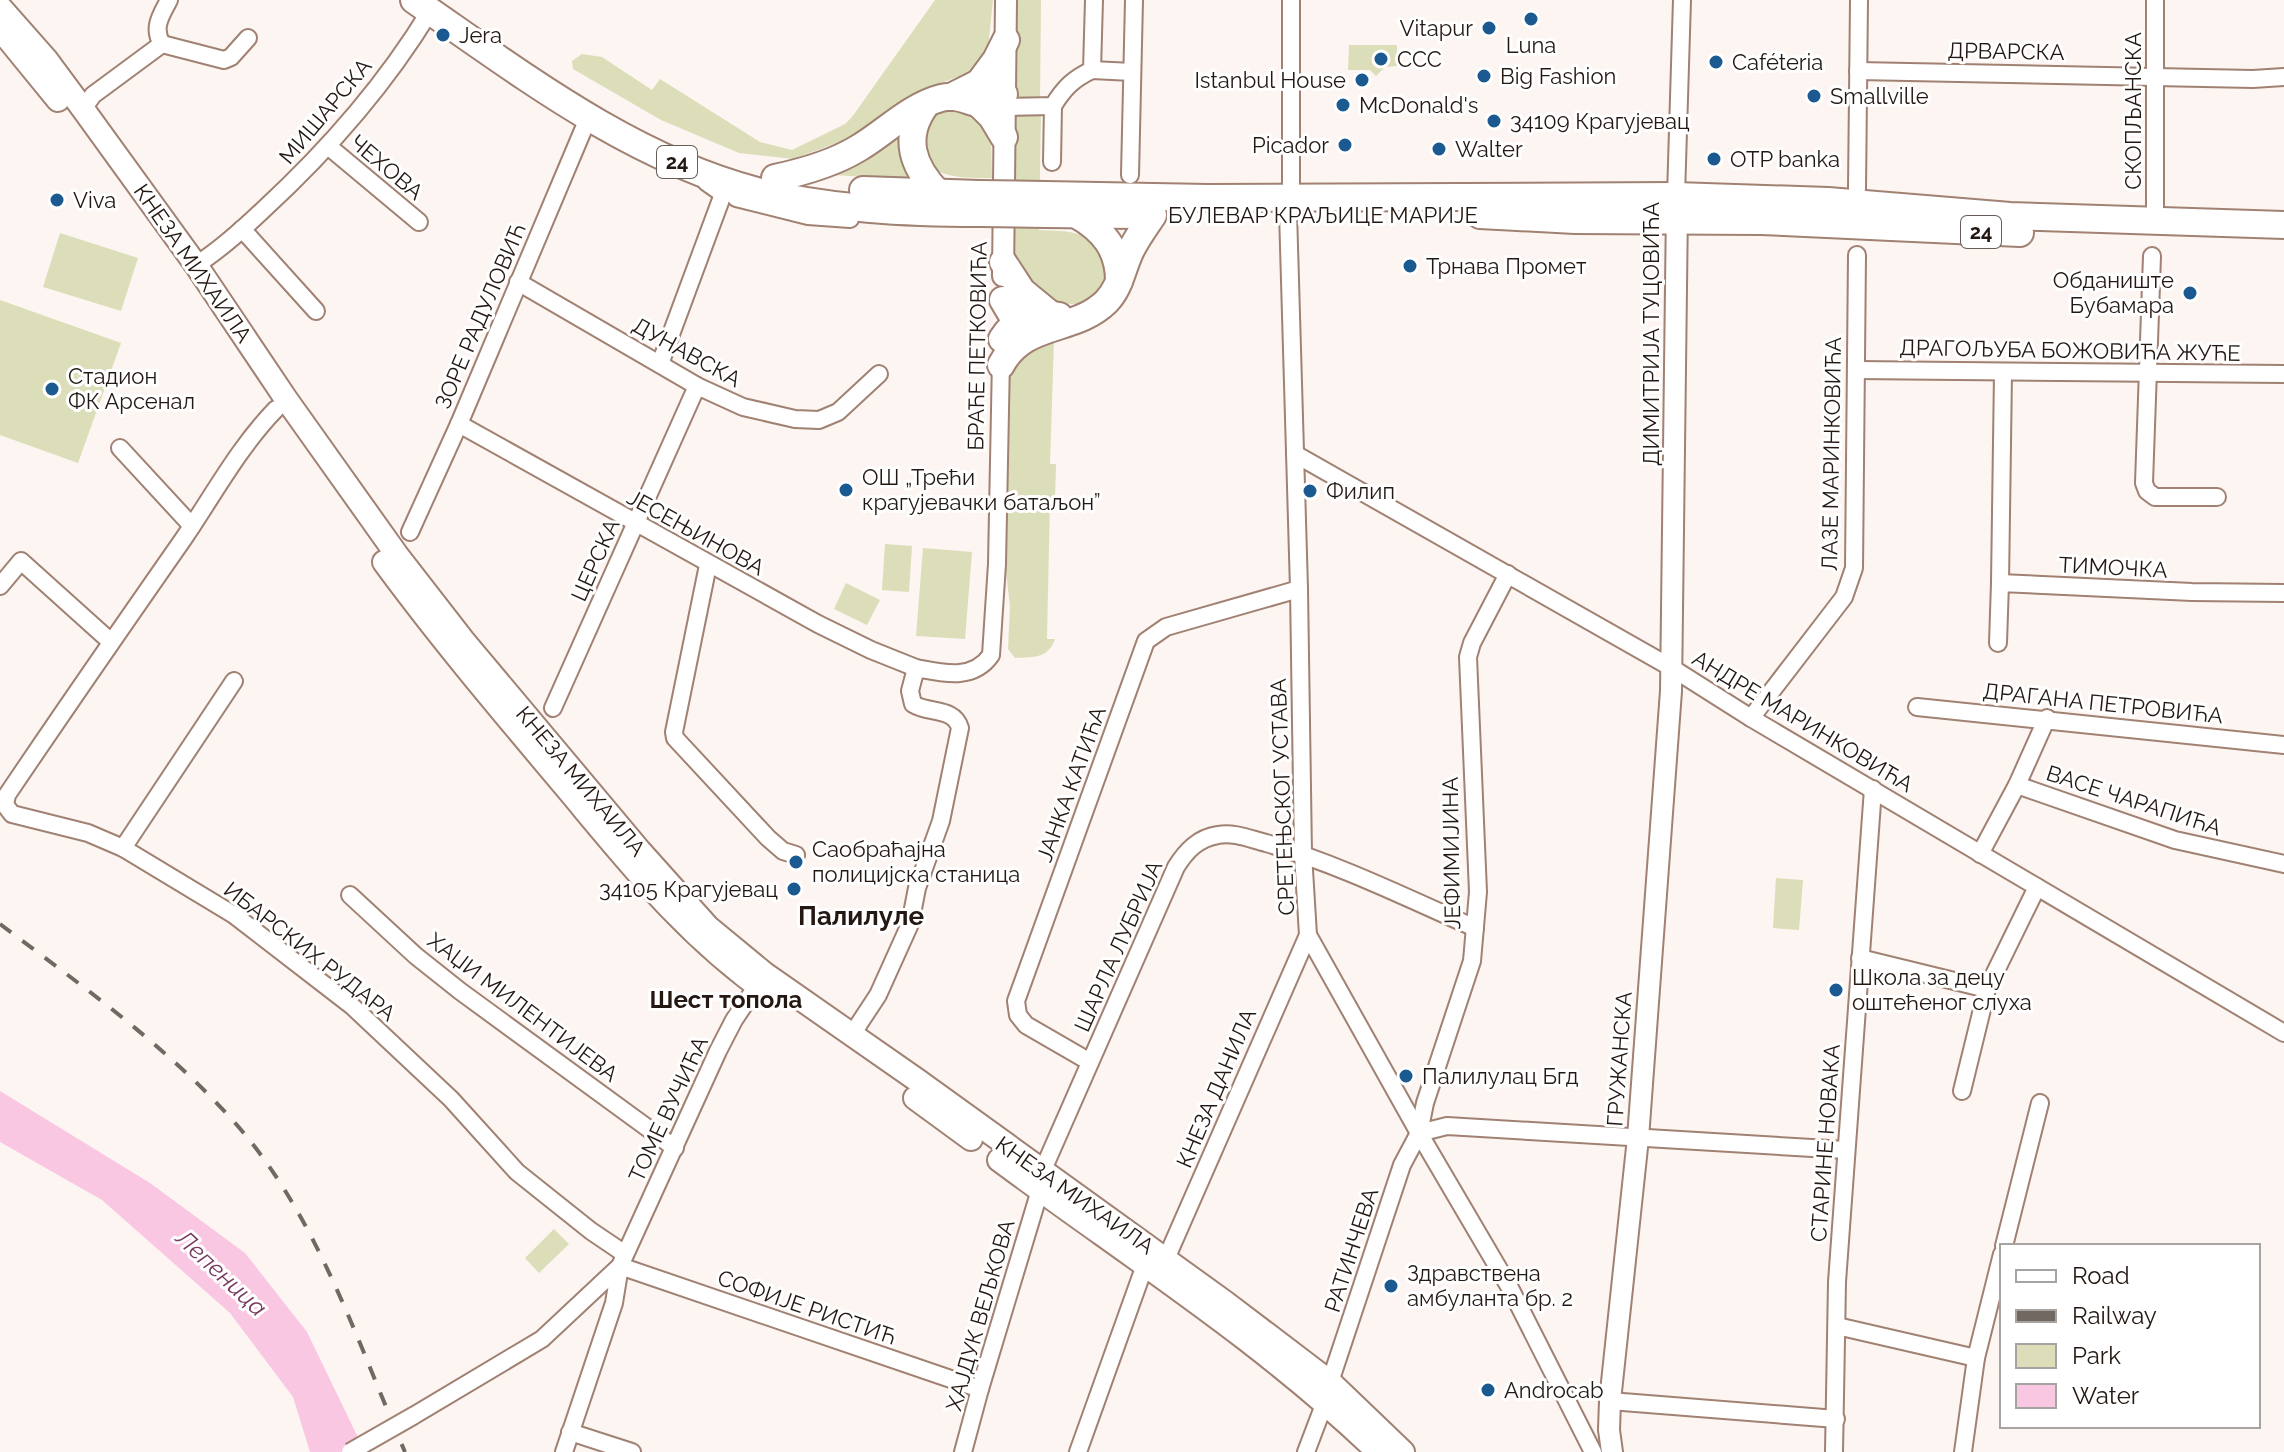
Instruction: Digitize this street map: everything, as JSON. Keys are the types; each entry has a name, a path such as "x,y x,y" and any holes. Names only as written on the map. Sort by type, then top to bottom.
{"main road":[{"name":"БУЛЕВАР КРАЉИЦЕ МАРИЈЕ","path":"429,4 589,116 683,164 755,190 807,201 871,209 987,204 1289,205 1575,220 1677,208 1828,201 2010,216 2284,225"},
{"name":"БУЛЕВАР КРАЉИЦЕ МАРИЈЕ","path":"429,4 668,139 741,169 844,189 938,193 987,204"},
{"name":"КНЕЗА МИХАИЛА","path":"0,7 46,59 83,109 196,265 388,542 463,640 708,927 761,980 903,1089 1155,1262 1225,1322 1328,1392 1403,1452"},
{"name":"КНЕЗА МИХАИЛА","path":"0,29 35,70 146,219 276,409 450,651 675,916 720,959 761,980 917,1080 1041,1181"},
{"path":"1004,137 992,117 992,98 996,60 1006,40"},
{"path":"775,178 817,167 850,153 903,115 925,106 951,97 992,98"},
{"path":"925,106 913,127 911,146 923,177 938,193"},
{"name":"БУЛЕВАР КРАЉИЦЕ МАРИЈЕ","path":"1046,204 1077,215 1153,215 1289,205"},
{"name":"БУЛЕВАР КРАЉИЦЕ МАРИЈЕ","path":"1677,208 1778,222 1965,232 2284,238"},
{"path":"1077,215 1097,227 1109,241 1117,259 1119,285"},
{"path":"1007,320 1034,315 1050,321 1083,316 1103,305 1119,285 1133,245 1153,215"},
{"path":"1003,262 1022,291 1050,321"},
{"path":"1001,365 1019,343 1050,321"},
{"name":"КНЕЗА МИХАИЛА","path":"1328,1392 1378,1452"}],"street":[{"path":"169,0 157,24 162,44 224,60 231,57 248,38"},
{"path":"1006,0 1006,40"},
{"path":"1092,70 1094,0"},
{"path":"1130,175 1134,0"},
{"name":"СРЕТЕЊСКОГ УСТАВА","path":"1291,0 1289,205 1303,854 1308,935 1510,1288 1593,1452"},
{"name":"ДИМИТРИЈА ТУЦОВИЋА","path":"1672,668 1682,0"},
{"path":"1857,189 1859,0"},
{"name":"СКОПЉАНСКА","path":"2155,0 2155,222"},
{"name":"МИШАРСКА","path":"196,265 242,229 328,146 363,105 429,4"},
{"path":"83,109 93,95 162,44"},
{"path":"1052,162 1053,106 1073,79 1092,70 1132,72"},
{"name":"ДРВАРСКА","path":"1858,71 2253,79 2284,77"},
{"path":"992,98 1053,106"},
{"name":"ЗОРЕ РАДУЛОВИЋ","path":"410,532 589,116"},
{"path":"987,204 1004,137"},
{"name":"ЧЕХОВА","path":"328,146 419,222"},
{"path":"683,164 723,194 764,207 808,216 907,225"},
{"path":"660,364 723,194"},
{"name":"БРАЋЕ ПЕТКОВИЋА","path":"916,668 963,673 979,667 991,655 997,564 1001,365 1007,320 1003,262 987,204"},
{"path":"242,229 316,311"},
{"name":"ЛАЗЕ МАРИНКОВИЋА","path":"1751,718 1844,597 1854,568 1857,255"},
{"path":"2152,256 2144,483 2147,491 2155,497 2217,497"},
{"name":"ДУНАВСКА","path":"518,282 697,386 743,407 795,419 819,420 838,412 879,374"},
{"name":"ДРАГОЉУБА БОЖОВИЋА ЖУЋЕ","path":"1856,370 2284,374"},
{"path":"1998,643 2003,373"},
{"name":"ЦЕРСКА","path":"553,708 697,386"},
{"name":"ИБАРСКИХ РУДАРА","path":"276,409 253,434 7,795 5,803 12,814 88,833 123,848 234,915 352,1006 451,1099 517,1172 622,1260"},
{"name":"ЈЕСЕЊИНОВА","path":"459,424 820,625 916,668"},
{"path":"120,448 192,526"},
{"name":"АНДРЕ МАРИНКОВИЋА","path":"1295,454 1672,668 1751,718 2284,1033"},
{"path":"0,586 21,561 111,642"},
{"path":"708,565 675,738 768,838 783,851 796,855"},
{"name":"ЈЕФИМИЈИНА","path":"1419,1133 1425,1103 1469,973 1475,928 1478,892 1468,664 1472,643 1508,574"},
{"name":"ТИМОЧКА","path":"2000,583 2284,593"},
{"name":"ЈАНКА КАТИЋА","path":"1090,1062 1026,1025 1018,1015 1016,1001 1146,641 1166,627 1299,589"},
{"path":"851,1036 878,995 910,924 917,888 941,821 960,728 957,719 950,714 925,710 913,704 910,691 916,668"},
{"name":"ГРУЖАНСКА","path":"1612,1452 1610,1401 1638,1138 1672,668"},
{"path":"123,848 234,681"},
{"name":"ДРАГАНА ПЕТРОВИЋА","path":"1917,707 2047,718 2284,745"},
{"path":"1980,854 2017,785 2047,718"},
{"name":"ВАСЕ ЧАРАПИЋА","path":"2017,785 2175,840 2284,864"},
{"name":"СТАРИНЕ НОВАКА","path":"1834,1452 1837,1282 1873,789"},
{"name":"ШАРЛА ЛУБРИЈА","path":"1041,1181 1176,867 1184,855 1201,841 1225,834 1303,854 1475,928"},
{"path":"1962,1091 1987,989 2037,887"},
{"name":"ХАЏИ МИЛЕНТИЈЕВА","path":"350,895 416,956 460,991 675,1148"},
{"name":"КНЕЗА ДАНИЛА","path":"1078,1452 1155,1262 1308,935"},
{"path":"1860,958 1987,989"},
{"name":"ТОМЕ ВУЧИЋА","path":"564,1452 614,1303 622,1260 718,1051 761,980"},
{"path":"2005,1244 2040,1103"},
{"path":"1419,1133 1447,1126 1846,1150"},
{"name":"РАТИНЧЕВА","path":"1306,1452 1402,1165 1419,1133"},
{"name":"ХАЈДУК ВЕЉКОВА","path":"963,1452 1041,1181"},
{"name":"ТОМЕ ВУЧИЋА","path":"350,1452 542,1339 592,1294 622,1260"},
{"name":"СОФИЈЕ РИСТИЋ","path":"622,1260 980,1389"},
{"path":"1963,1452 1976,1358 2000,1262"},
{"path":"592,1294 606,1293 614,1303"},
{"path":"1837,1326 1976,1358"},
{"path":"1610,1401 1836,1419"},
{"path":"570,1432 632,1452"}],"green space":[{"path":"935,0 993,0 988,48 975,70 910,95 850,138 793,159 739,153 661,120 573,69 572,61 582,54 602,57 652,90 660,79 760,142 792,150 845,124 852,117"},
{"path":"1014,0 1041,0 1040,100 1013,100"},
{"path":"1349,45 1397,45 1397,66 1385,67 1376,76 1370,70 1348,70"},
{"path":"946,109 969,111 991,135 992,178 950,175 928,165 924,139 926,125"},
{"path":"1012,114 1041,114 1039,230 1081,235 1095,244 1103,257 1106,271 1103,285 1095,297 1082,303 1064,303 1041,294 1024,277 1014,260"},
{"path":"908,121 913,180 819,174"},
{"path":"60,233 138,258 121,311 43,287"},
{"name":"Стадион ФК Арсенал","path":"0,300 121,343 78,463 0,435"},
{"path":"1054,340 1050,464 1056,464 1055,498 1050,498 1047,639 1055,639 1044,654 1015,658 1008,649 1010,607 1005,563 1009,376 1017,357"},
{"path":"885,544 912,546 909,592 882,590"},
{"path":"923,548 972,552 965,639 916,636"},
{"path":"846,583 880,600 867,625 834,609"},
{"path":"1776,878 1803,880 1799,930 1773,928"},
{"path":"554,1229 569,1244 539,1273 525,1258"}],"water":[{"name":"Лепеница","path":"0,1091 150,1183 245,1253 307,1332 365,1452 310,1452 293,1397 230,1313 102,1200 0,1142"}],"railway":[{"path":"0,924 153,1043 236,1124 265,1160 290,1198 333,1281 405,1452"}],"place":[{"name":"Luna","path":"1531,19"},
{"name":"Vitapur","path":"1489,28"},
{"name":"Jera","path":"443,35"},
{"name":"CCC","path":"1381,59"},
{"name":"Caféteria","path":"1716,62"},
{"name":"Big Fashion","path":"1484,76"},
{"name":"Istanbul House","path":"1362,80"},
{"name":"Smallville","path":"1814,96"},
{"name":"McDonald's","path":"1343,105"},
{"name":"34109 Крагујевац","path":"1494,121"},
{"name":"Picador","path":"1345,145"},
{"name":"Walter","path":"1439,149"},
{"name":"OTP banka","path":"1714,159"},
{"name":"Viva","path":"57,200"},
{"name":"Трнава Промет","path":"1410,266"},
{"name":"Обданиште Бубамара","path":"2190,293"},
{"name":"Стадион ФК Арсенал","path":"52,389"},
{"name":"ОШ „Трећи крагујевачки батаљон”","path":"846,490"},
{"name":"Филип","path":"1310,491"},
{"name":"Саобраћајна полицијска станица","path":"796,862"},
{"name":"34105 Крагујевац","path":"794,889"},
{"name":"Школа за децу оштећеног слуха","path":"1836,990"},
{"name":"Палилулац Бгд","path":"1406,1076"},
{"name":"Здравствена амбуланта бр. 2","path":"1391,1286"},
{"name":"Androcab","path":"1488,1390"}],"district":[{"name":"Палилуле","path":"861,916"},
{"name":"Шест топола","path":"726,1000"}]}
